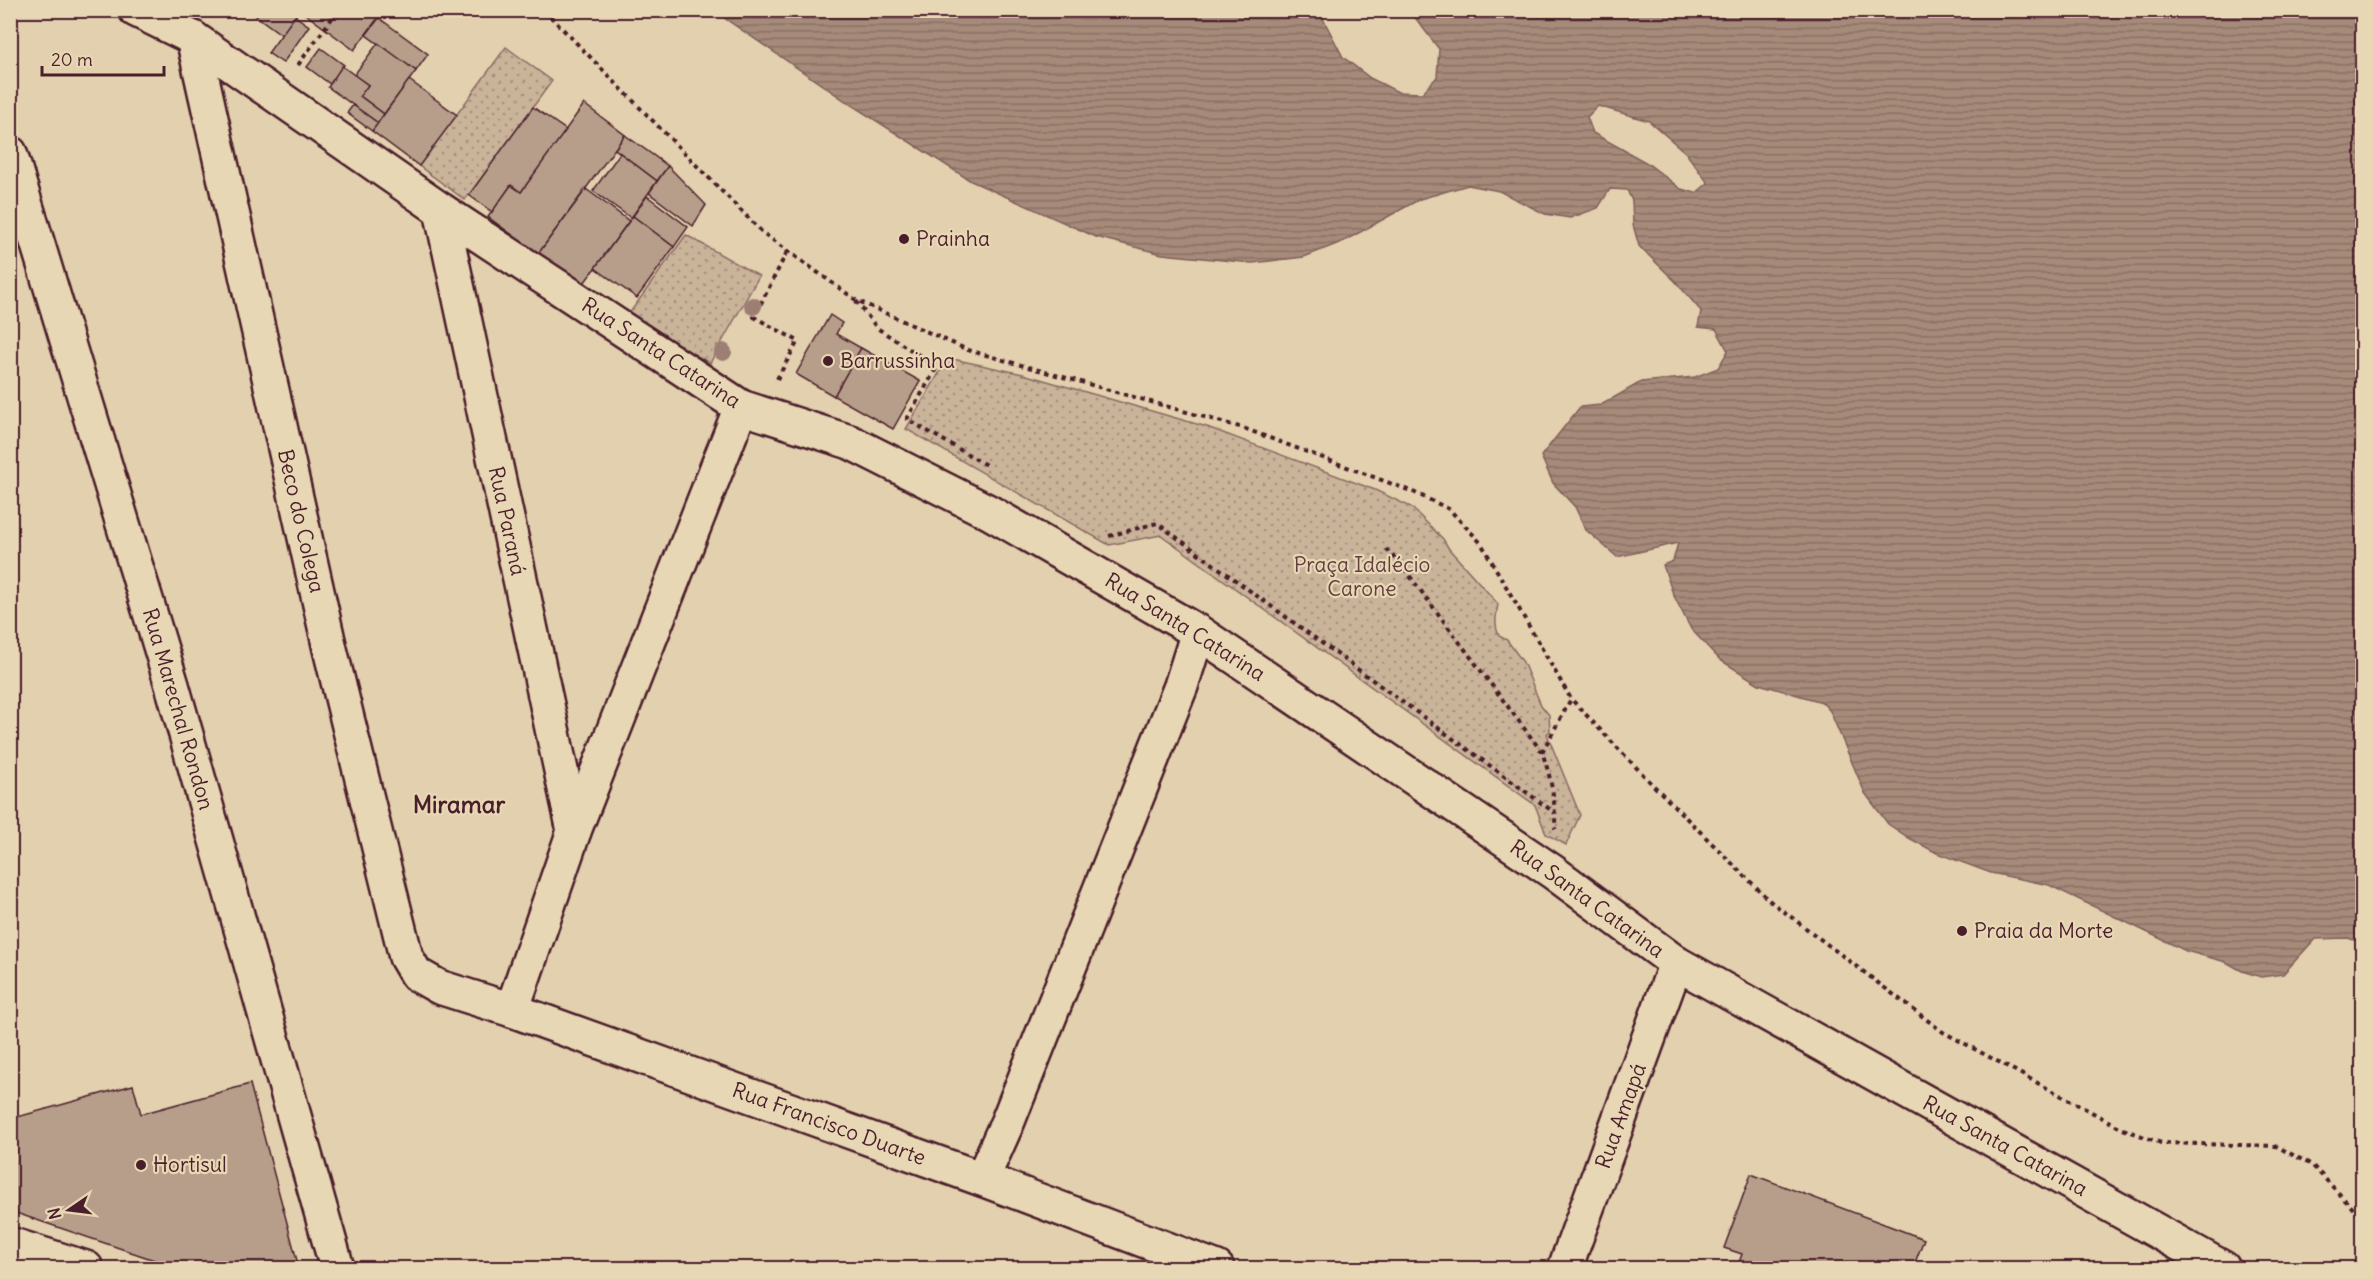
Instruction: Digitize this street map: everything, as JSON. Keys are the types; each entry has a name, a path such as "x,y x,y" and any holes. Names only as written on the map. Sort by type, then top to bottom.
{"street":[{"name":"Rua Santa Catarina","path":"135,10 193,38 441,210 750,409 850,442 968,501 1198,632 1553,872 1676,963 2223,1269"},
{"name":"Beco do Colega","path":"193,38 330,649 406,957 416,974 439,987"},
{"name":"Rua Marechal Rondon","path":"10,153 172,685 337,1269"},
{"name":"Rua Paraná","path":"441,210 574,831"},
{"path":"512,1010 574,831 750,409"},
{"path":"982,1179 1008,1121 1181,686 1198,632"},
{"name":"Rua Amapá","path":"1565,1269 1676,963"},
{"name":"Rua Francisco Duarte","path":"439,987 512,1010 982,1179 1217,1269"},
{"path":"10,1244 86,1269"}],"path":[{"path":"291,73 338,10"},
{"path":"544,10 763,233 856,300 968,350 1243,428 1411,491 1449,509 1481,543 1571,699 1652,784 1770,901 1943,1032 2123,1129 2161,1143 2276,1146 2312,1165 2362,1218"},
{"path":"750,409 798,341 754,317 787,252"},
{"path":"856,300 877,328 937,367 907,419 988,466"},
{"path":"1108,537 1157,523 1555,813"},
{"path":"1386,549 1403,567 1542,752 1551,777 1555,813 1553,872"},
{"path":"1542,752 1571,699"}],"green space":[{"path":"506,47 552,81 465,200 419,166"},
{"path":"686,235 759,276 710,363 626,318"},
{"name":"Praça Idalécio Carone","path":"948,358 1023,374 1207,427 1375,490 1411,507 1443,539 1449,549 1498,604 1497,632 1499,636 1507,640 1523,662 1541,705 1549,715 1550,731 1547,734 1580,815 1566,845 1546,834 1535,805 1161,535 1109,545 906,429"}],"shaded area":[{"path":"714,11 1319,11 1343,57 1370,78 1398,92 1422,93 1437,77 1439,49 1410,11 2362,11 2362,943 2348,938 2315,939 2283,974 2261,977 2242,971 2226,962 2186,951 2049,885 1991,873 1937,853 1888,824 1865,793 1830,711 1822,702 1759,684 1720,660 1691,629 1673,594 1663,565 1673,561 1678,543 1617,557 1586,530 1575,507 1553,483 1541,456 1580,407 1601,405 1641,382 1695,377 1718,368 1728,351 1716,329 1698,327 1701,311 1675,281 1639,246 1633,225 1632,201 1627,190 1610,189 1598,208 1570,218 1545,214 1499,191 1468,185 1420,199 1344,241 1304,257 1252,263 1162,254 1096,237 971,181 850,104","holes":["1598,106 1649,121 1686,153 1708,183 1696,193 1681,189 1647,163 1593,133 1587,117"]}],"building":[{"path":"248,10 300,10 282,35"},
{"path":"300,10 384,10 354,50"},
{"path":"295,16 309,26 283,63 268,53"},
{"path":"379,18 428,54 416,71 366,35"},
{"path":"378,43 416,71 384,114 360,96 368,85 354,75"},
{"path":"321,48 344,65 330,84 307,67"},
{"path":"342,66 368,85 360,96 384,114 378,123 328,87"},
{"path":"409,80 457,115 419,166 372,131"},
{"path":"584,104 625,135 538,254 488,217 511,185 521,192"},
{"path":"353,105 378,123 372,131 347,113"},
{"path":"533,107 566,130 521,192 511,185 492,212 469,195"},
{"path":"625,135 668,166 657,181 615,149"},
{"path":"620,153 657,181 631,218 593,191"},
{"path":"668,166 706,205 693,226 649,193"},
{"path":"586,189 629,221 582,286 538,254"},
{"path":"647,196 688,227 674,247 633,216"},
{"path":"633,216 674,247 637,298 595,268"},
{"path":"830,315 842,323 836,334 861,348 834,396 796,374"},
{"path":"861,348 920,381 893,429 834,396"},
{"name":"Hortisul","path":"250,1084 299,1268 178,1268 10,1211 10,1119 133,1085 141,1114"},
{"path":"1751,1174 1924,1239 1913,1268 1737,1268 1742,1254 1724,1248"}],"place":[{"name":"Prainha","path":"904,239"},
{"name":"Barrussinha","path":"828,361"},
{"name":"Praia da Morte","path":"1962,931"},
{"name":"Hortisul","path":"141,1165"}],"district":[{"name":"Miramar","path":"459,805"}]}
